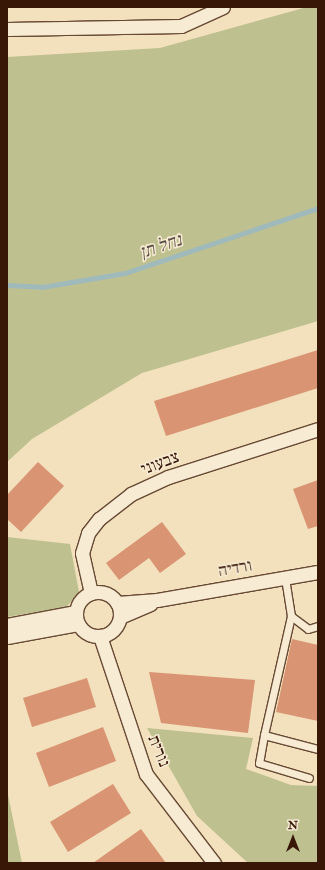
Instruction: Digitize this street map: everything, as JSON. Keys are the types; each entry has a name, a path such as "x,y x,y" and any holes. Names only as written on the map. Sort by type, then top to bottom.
{"street":[{"path":"7,29 181,26 223,7"},
{"name":"צבעוני","path":"91,593 82,553 88,533 99,518 131,494 168,478 318,430"},
{"name":"ורדיה","path":"117,602 157,600 318,572"},
{"path":"91,593 106,594 117,602 120,617 113,630 100,636 87,633 77,618 81,600 91,593"},
{"name":"ורדיה","path":"120,617 157,600"},
{"path":"7,625 77,618"},
{"path":"7,637 77,618"},
{"name":"נורית","path":"100,636 146,774 214,863"}],"lane":[{"path":"285,578 291,616 259,763 309,778"},
{"path":"291,616 308,629 318,626"},
{"path":"264,735 318,749"}],"green space":[{"path":"307,7 318,7 318,321 142,373 32,439 7,462 7,57 160,48"},
{"path":"7,537 70,544 79,592 66,607 7,617"},
{"path":"147,728 253,738 246,769 291,785 318,786 318,863 248,863 197,816"},
{"path":"7,790 22,863 7,863"}],"building":[{"path":"318,350 318,388 166,436 154,401"},
{"path":"38,462 64,486 21,532 7,519 7,495"},
{"path":"318,480 318,526 308,529 293,489"},
{"path":"162,522 186,554 160,573 149,558 119,580 106,563"},
{"path":"292,639 318,645 318,721 276,712"},
{"path":"149,672 255,680 248,733 161,723"},
{"path":"87,678 96,707 32,727 23,698"},
{"path":"103,727 116,761 49,787 36,753"},
{"path":"113,784 131,813 68,852 50,822"},
{"path":"141,829 166,863 93,863"}],"waterway":[{"name":"נחל תן","path":"7,285 42,287 125,273 318,208"}]}
